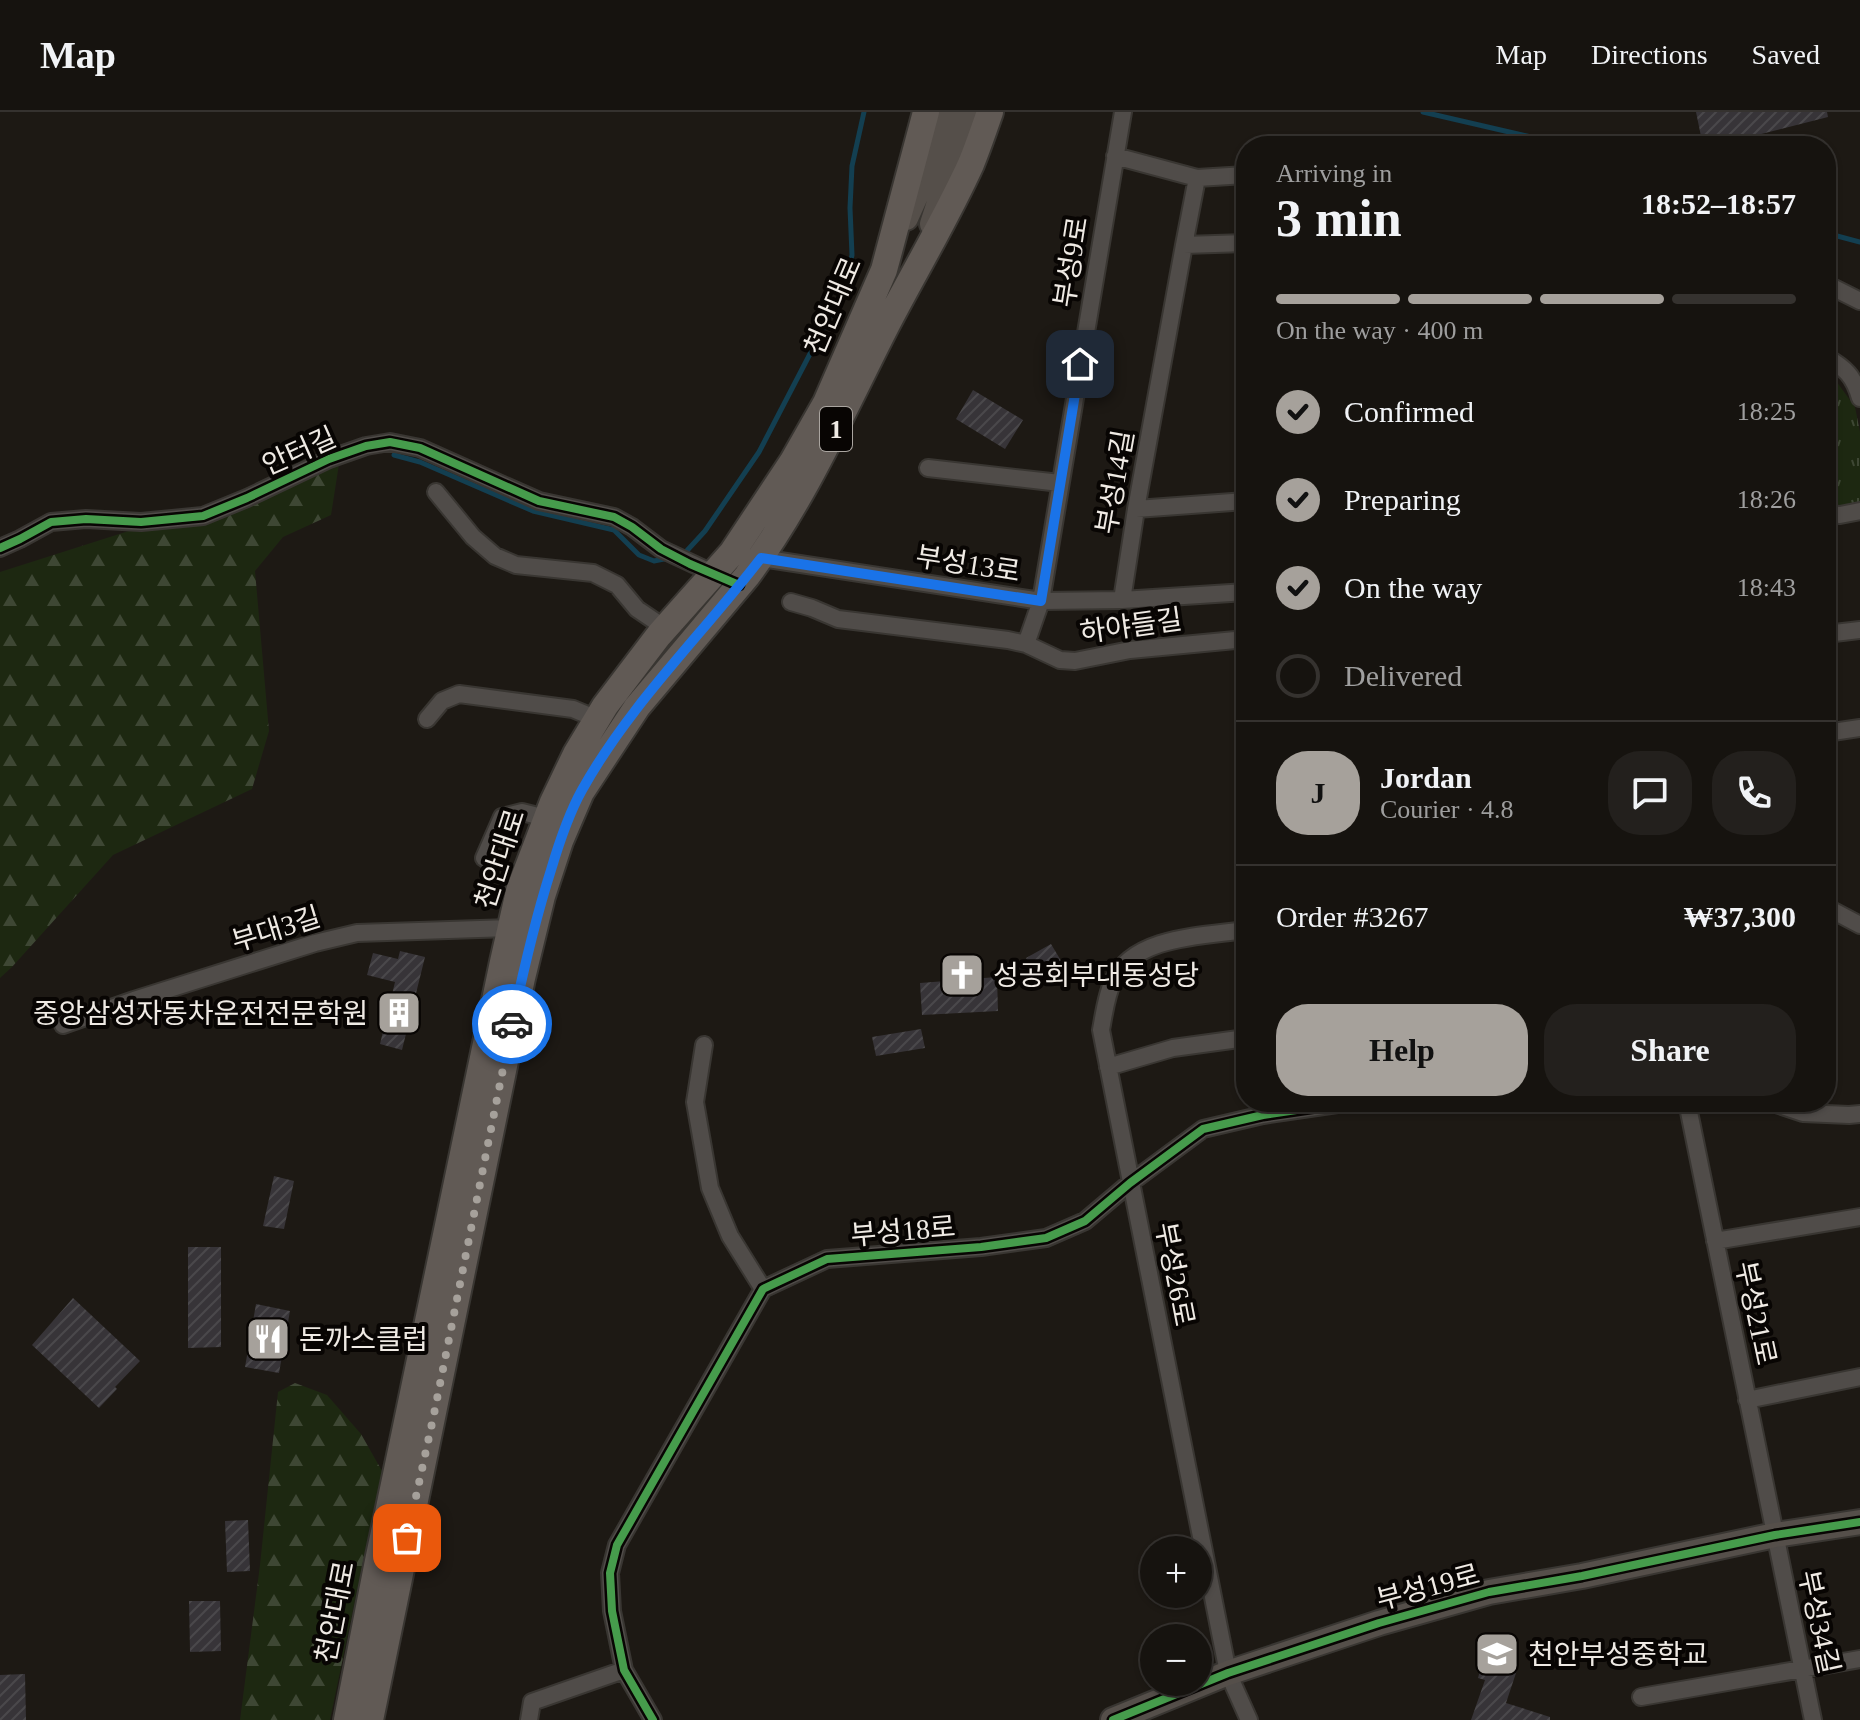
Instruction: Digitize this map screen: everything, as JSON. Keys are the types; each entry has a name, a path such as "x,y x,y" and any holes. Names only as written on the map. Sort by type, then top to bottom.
{"main road":[{"name":"1","path":"884,270 926,112"},
{"name":"1","path":"918,264 954,201 990,112"},
{"name":"천안대로","path":"370,1720 522,978 542,896 560,841 581,792 637,707 761,558 813,474 918,264"},
{"name":"천안대로","path":"347,1720 519,891 546,818 576,754 597,719 665,628 702,569 732,553 793,461 826,403 884,270"}],"street":[{"name":"천안대로","path":"884,270 934,156 946,112"},
{"name":"천안대로","path":"918,264 966,112"},
{"name":"부성9로","path":"1026,644 1041,601 1122,117"},
{"path":"1115,156 1197,178 1236,176"},
{"name":"부성14길","path":"1122,600 1197,178"},
{"path":"1184,245 1236,243"},
{"path":"1836,289 1860,301"},
{"path":"1836,363 1845,368 1860,398"},
{"name":"안터길","path":"0,548 51,522 86,519 141,522 203,516 329,459 366,446 390,442 420,448 539,501 614,517 661,549 739,585"},
{"path":"928,468 1060,483"},
{"path":"436,492 473,537 495,556 516,565 593,573 617,585 637,609 665,628"},
{"path":"1136,509 1236,502"},
{"path":"1836,515 1860,511"},
{"name":"부성13로","path":"732,553 1041,601 1122,600 1236,593"},
{"name":"하야들길","path":"791,602 838,619 1026,644 1060,660 1075,661 1130,650 1236,640"},
{"path":"1836,633 1860,630"},
{"path":"427,719 442,701 459,694 573,709 597,719"},
{"path":"1836,732 1860,728"},
{"path":"484,858 502,817 522,812 546,818"},
{"path":"1836,912 1860,925"},
{"name":"부대3길","path":"63,1025 315,943 357,933 511,928"},
{"name":"부성26로","path":"1236,932 1162,943 1133,955 1114,979 1101,1030 1228,1673 1249,1720"},
{"path":"1108,1067 1173,1048 1236,1039"},
{"path":"653,1720 624,1670 612,1611 610,1573 617,1545 763,1289 730,1236 710,1188 695,1102 704,1045"},
{"name":"부성18로","path":"763,1289 827,1259 981,1247 1046,1238 1085,1221 1203,1129 1283,1112"},
{"name":"부성21로","path":"1689,1112 1775,1535"},
{"path":"1800,1112 1860,1114"},
{"path":"1715,1241 1860,1217"},
{"path":"1747,1400 1860,1377"},
{"name":"부성19로","path":"1113,1720 1228,1673 1379,1623 1489,1592 1582,1576 1775,1535 1860,1522"},
{"name":"부성34길","path":"1775,1535 1813,1720"},
{"path":"1641,1697 1860,1659"},
{"path":"529,1720 532,1702 624,1670"}],"green space":[{"path":"1836,381 1855,407 1860,432 1860,503 1836,508"},
{"path":"339,464 331,515 283,537 255,571 269,731 252,789 113,855 0,978 0,572"},
{"path":"295,1383 327,1395 361,1434 382,1471 330,1720 240,1720 278,1392"}],"building":[{"path":"1696,112 1827,112 1828,117 1753,136 1701,136"},
{"path":"973,390 1023,420 1005,449 956,419"},
{"path":"1051,944 1063,964 1038,978 1026,958"},
{"name":"중앙삼성자동차운전전문학원","path":"400,951 425,957 402,1050 380,1044 395,982 367,975 373,953 398,959"},
{"path":"997,977 998,1011 922,1015 920,983"},
{"path":"921,1029 925,1048 876,1056 872,1037"},
{"path":"274,1176 294,1181 284,1229 263,1226"},
{"path":"188,1247 221,1247 221,1347 188,1348"},
{"path":"73,1298 140,1361 99,1408 32,1345"},
{"name":"돈까스클럽","path":"256,1304 290,1311 279,1373 245,1367"},
{"path":"248,1520 250,1571 227,1572 225,1521"},
{"path":"189,1601 220,1601 221,1651 190,1652"},
{"path":"1484,1656 1518,1667 1506,1703 1550,1717 1550,1720 1471,1720 1485,1680 1478,1678"},
{"path":"25,1674 26,1720 0,1720 0,1675"}],"waterway":[{"path":"682,556 705,531 759,452 838,300 852,255 852,166 864,112"},
{"path":"1423,112 1527,136"},
{"path":"1836,236 1860,242"},
{"path":"394,455 420,462 533,511 614,530 639,555 654,561 669,558"}],"cycle path":[{"path":"0,548 51,522 86,519 141,522 203,516 329,459 366,446 390,442 420,448 539,501 614,517 661,549 739,585"},
{"path":"653,1720 624,1670 612,1611 610,1573 617,1545 763,1289 827,1259 981,1247 1046,1238 1085,1221 1203,1129 1283,1112"},
{"path":"1113,1720 1228,1673 1379,1623 1489,1592 1582,1576 1775,1535 1860,1522"}],"way so far":[{"path":"407,1538 512,1024"}],"place":[{"name":"성공회부대동성당","path":"962,975"},
{"name":"중앙삼성자동차운전전문학원","path":"399,1013"},
{"name":"돈까스클럽","path":"268,1339"},
{"name":"천안부성중학교","path":"1497,1654"}],"route":[{"path":"512,1024 542,896 560,841 581,792 637,707 761,558 1041,601 1080,364"}]}
